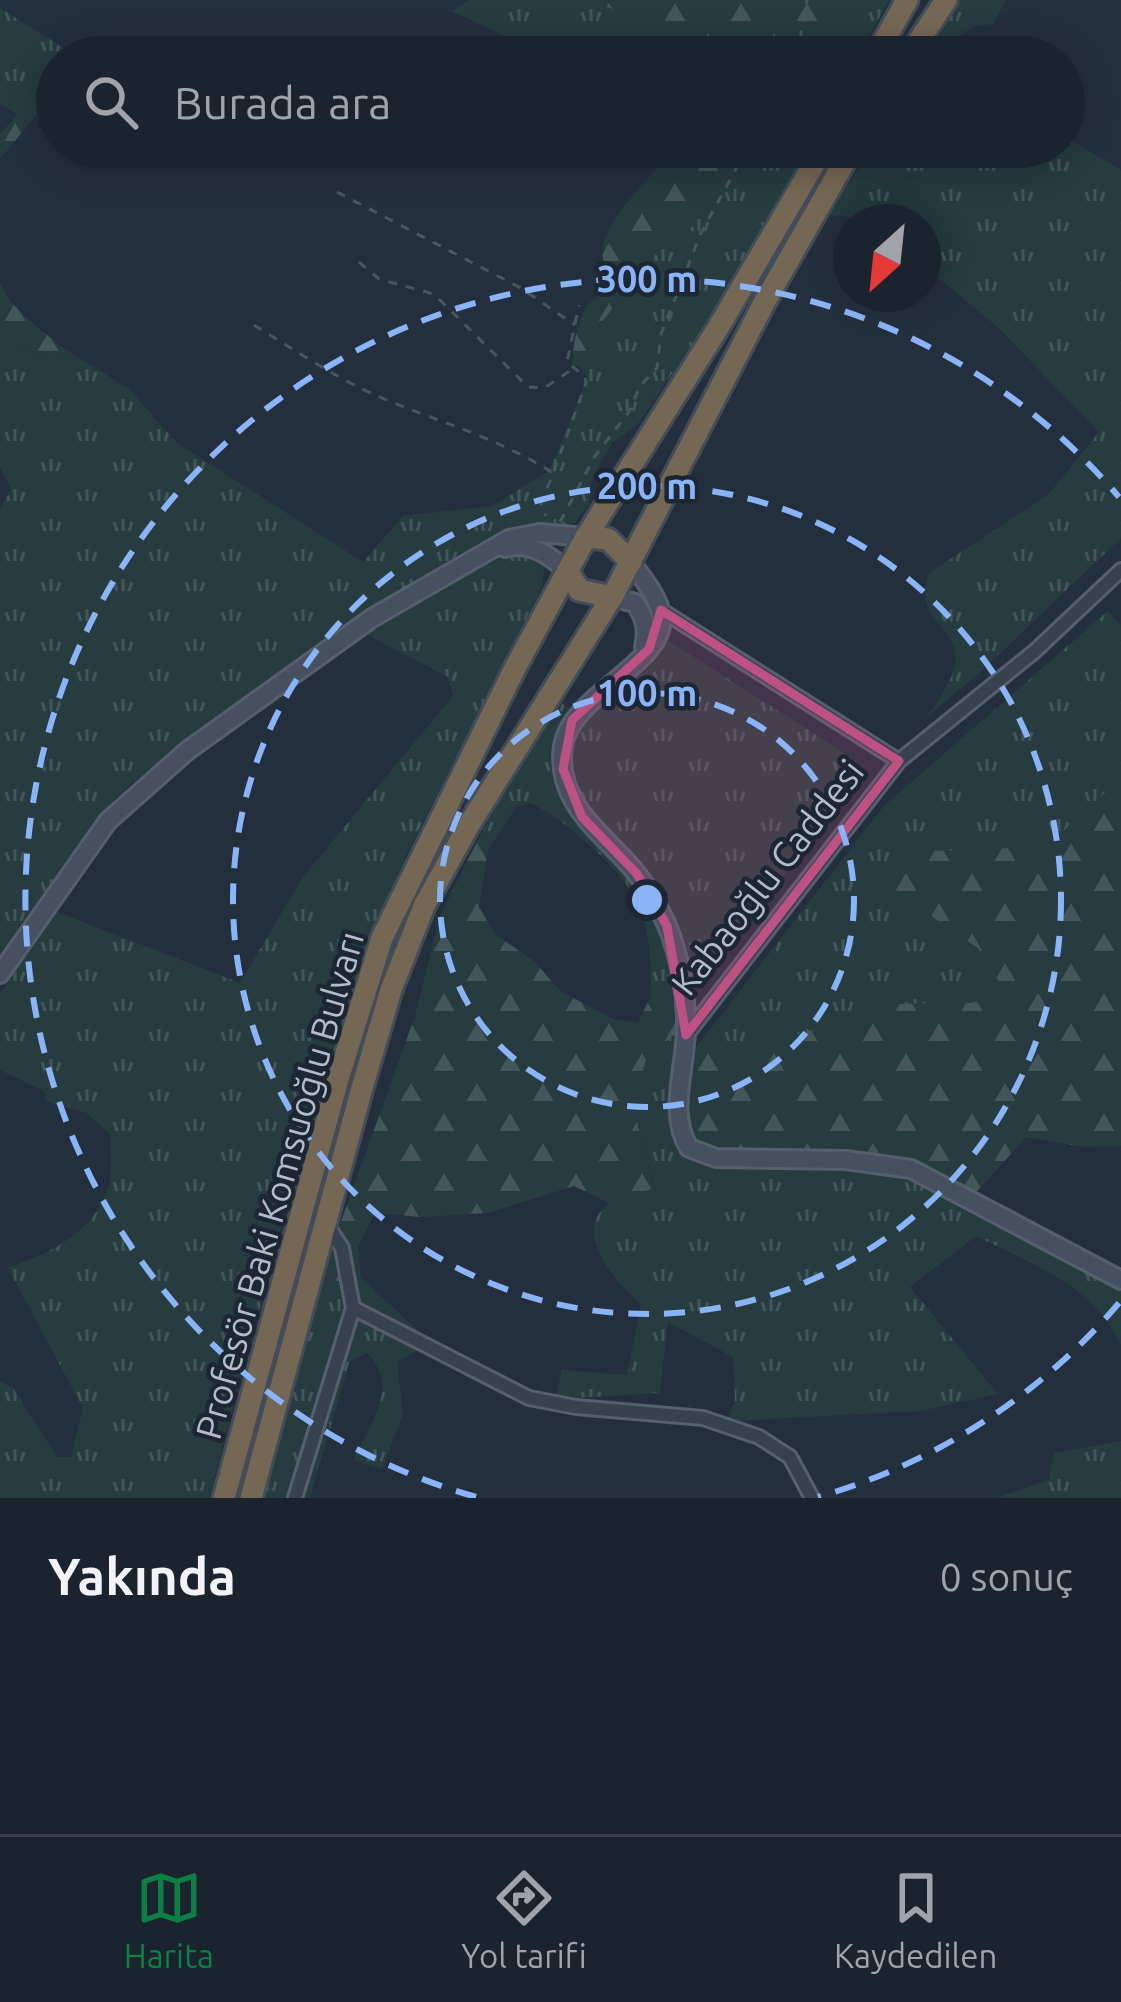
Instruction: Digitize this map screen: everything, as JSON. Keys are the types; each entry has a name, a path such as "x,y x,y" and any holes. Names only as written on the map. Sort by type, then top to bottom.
{"highway":[{"path":"887,36 907,0"},
{"path":"919,36 942,0"},
{"path":"812,168 586,537 569,573 579,590 612,597 764,303 841,168"},
{"path":"586,537 608,539 632,562"},
{"name":"Profesör Baki Komsuoğlu Bulvarı","path":"224,1498 338,1079 382,938 514,670 569,573"},
{"name":"Profesör Baki Komsuoğlu Bulvarı","path":"251,1498 324,1221 392,990 424,906 459,841 612,597"}],"street":[{"path":"0,974 108,821 149,781 372,618 524,533 556,529 586,537"},
{"path":"487,554 519,545 534,548 569,573"},
{"path":"632,562 661,610 899,761"},
{"name":"Kabaoğlu Caddesi","path":"1121,570 1035,651 899,761 686,1035 677,1118 689,1148 716,1158 846,1160 910,1169 1121,1280"},
{"path":"612,597 626,598 644,616 647,630 635,664"},
{"path":"661,610 656,640 572,720 562,749 563,769 582,817 637,874 667,926 686,1004 686,1035"},
{"path":"295,1498 353,1308 342,1247 324,1221"},
{"path":"353,1308 529,1398 576,1407 704,1418 758,1437 790,1457 812,1498"}],"path":[{"path":"801,36 807,0"},
{"path":"579,305 567,355 586,383 541,504 556,529 595,456 657,368 661,334 701,233 734,168"},
{"path":"337,192 519,286 575,326"},
{"path":"359,262 379,279 430,293 441,301 528,387 544,388 573,369"},
{"path":"254,326 370,392 517,449 553,473"}],"highlighted area":[{"path":"661,610 899,761 686,1035 667,926 637,874 582,817 563,769 572,720 649,649"}],"green space":[{"path":"469,0 570,0 610,8 657,36 502,36 453,11"},
{"path":"570,0 861,0 837,36 657,36 610,8"},
{"path":"861,0 889,0 869,36 836,36"},
{"path":"959,0 1006,0 993,24 975,26 960,36 939,36"},
{"path":"0,8 45,36 36,36 36,84 17,114 0,104"},
{"path":"36,84 36,115 0,159 0,133"},
{"path":"1085,149 1121,170 1121,538 925,719 947,687 955,663 954,646 929,610 925,595 929,573 1049,494 1099,432 1000,329 941,280 941,204 834,204 859,168 1085,168"},
{"path":"656,168 730,168 692,227 677,227 601,323 580,367 573,365 583,313 613,278 604,263 603,246 621,211"},
{"path":"730,168 796,168 705,325 638,424 612,443 591,481 589,504 575,523 558,529 503,529 361,613 226,709 120,793 94,821 0,956 0,510 11,489 0,467 0,338 49,359 68,351 129,389 177,443 363,562 403,516 492,506 549,471 588,378 580,367 601,323 677,227 692,226"},
{"path":"0,282 20,311 67,351 50,359 0,338"},
{"path":"522,551 544,565 543,585 406,855 361,957 312,1113 209,1498 0,1498 0,1381 13,1388 57,1457 71,1457 83,1408 8,1268 83,1228 103,1201 111,1166 110,1134 87,1113 47,1102 44,1091 0,1070 0,994 57,912 240,983 303,877 453,696 448,677 364,633 501,553"},
{"path":"1108,611 1121,625 1121,778 1042,852 1013,848 884,882 979,949 1007,993 971,1003 888,1004 749,1052 697,1046 884,806"},
{"path":"664,638 851,757 854,766 839,805 693,991 683,952 576,793 569,768 574,732 643,670"},
{"path":"555,699 569,708 556,753 559,793 580,825 644,897 662,939 677,999 651,996 648,938 638,904 607,861 575,832 530,803 516,807 488,850 477,841"},
{"path":"1121,778 1121,1146 1083,1147 1026,1137 973,1196 913,1162 824,1151 708,1149 696,1140 685,1103 697,1046 749,1051 888,1004 971,1003 1006,993 979,949 884,883 906,852 1042,851"},
{"path":"477,841 488,850 479,907 495,934 535,962 560,991 615,1020 638,1022 651,996 677,999 678,1032 647,1056 633,1107 654,1188 609,1203 574,1186 488,1213 421,1217 375,1213 358,1246 361,1278 338,1288 330,1252 415,1016 440,916"},
{"path":"678,1032 674,1130 678,1150 725,1167 803,1164 884,1172 933,1188 1121,1291 1121,1345 1110,1324 1078,1292 976,1236 910,1287 998,1394 920,1411 728,1421 735,1399 733,1357 668,1322 660,1393 555,1399 562,1370 627,1375 641,1305 602,1258 594,1230 607,1205 654,1187 633,1107 647,1056"},
{"path":"330,1252 338,1287 361,1278 424,1336 416,1351 397,1362 403,1414 382,1469 353,1461 379,1406 382,1380 368,1353 350,1361 310,1498 263,1498"},
{"path":"1121,1441 1121,1498 997,1498 1049,1480 1054,1453"}]}
